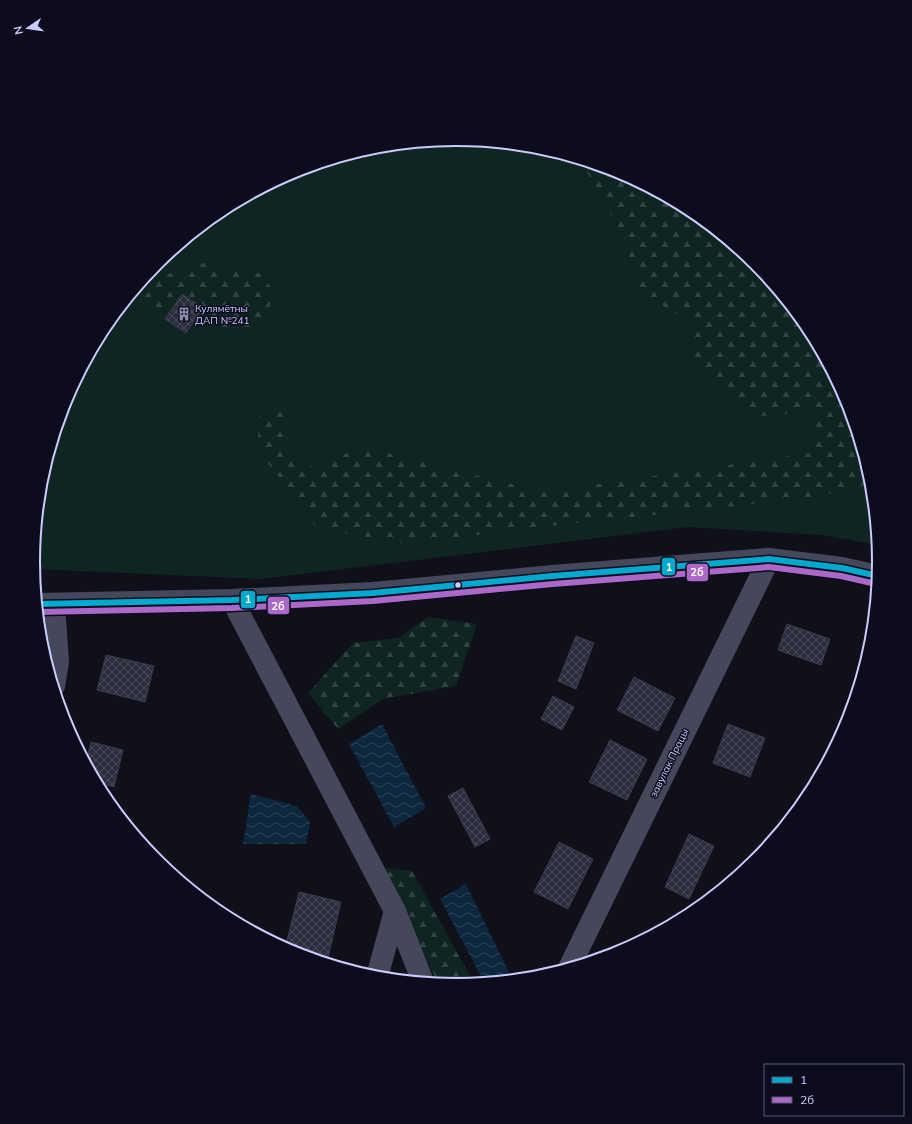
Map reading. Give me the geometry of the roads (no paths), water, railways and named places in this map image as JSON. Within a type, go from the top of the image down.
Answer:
[{"type":"street","points":[[56,676],[58,662],[46,604],[232,600],[373,593],[552,576],[769,559],[842,568],[872,575]]},
{"type":"street","name":"завулак Працы","points":[[572,961],[769,559]]},
{"type":"street","points":[[232,600],[395,911],[421,976]]},
{"type":"street","points":[[379,971],[395,911]]},
{"type":"water","points":[[382,724],[426,808],[394,827],[349,744]]},
{"type":"water","points":[[251,794],[297,806],[310,822],[306,844],[243,844]]},
{"type":"water","points":[[466,884],[510,974],[481,977],[440,899]]},
{"type":"place","name":"Кулямётны ДАП №241","points":[[184,314]]}]
